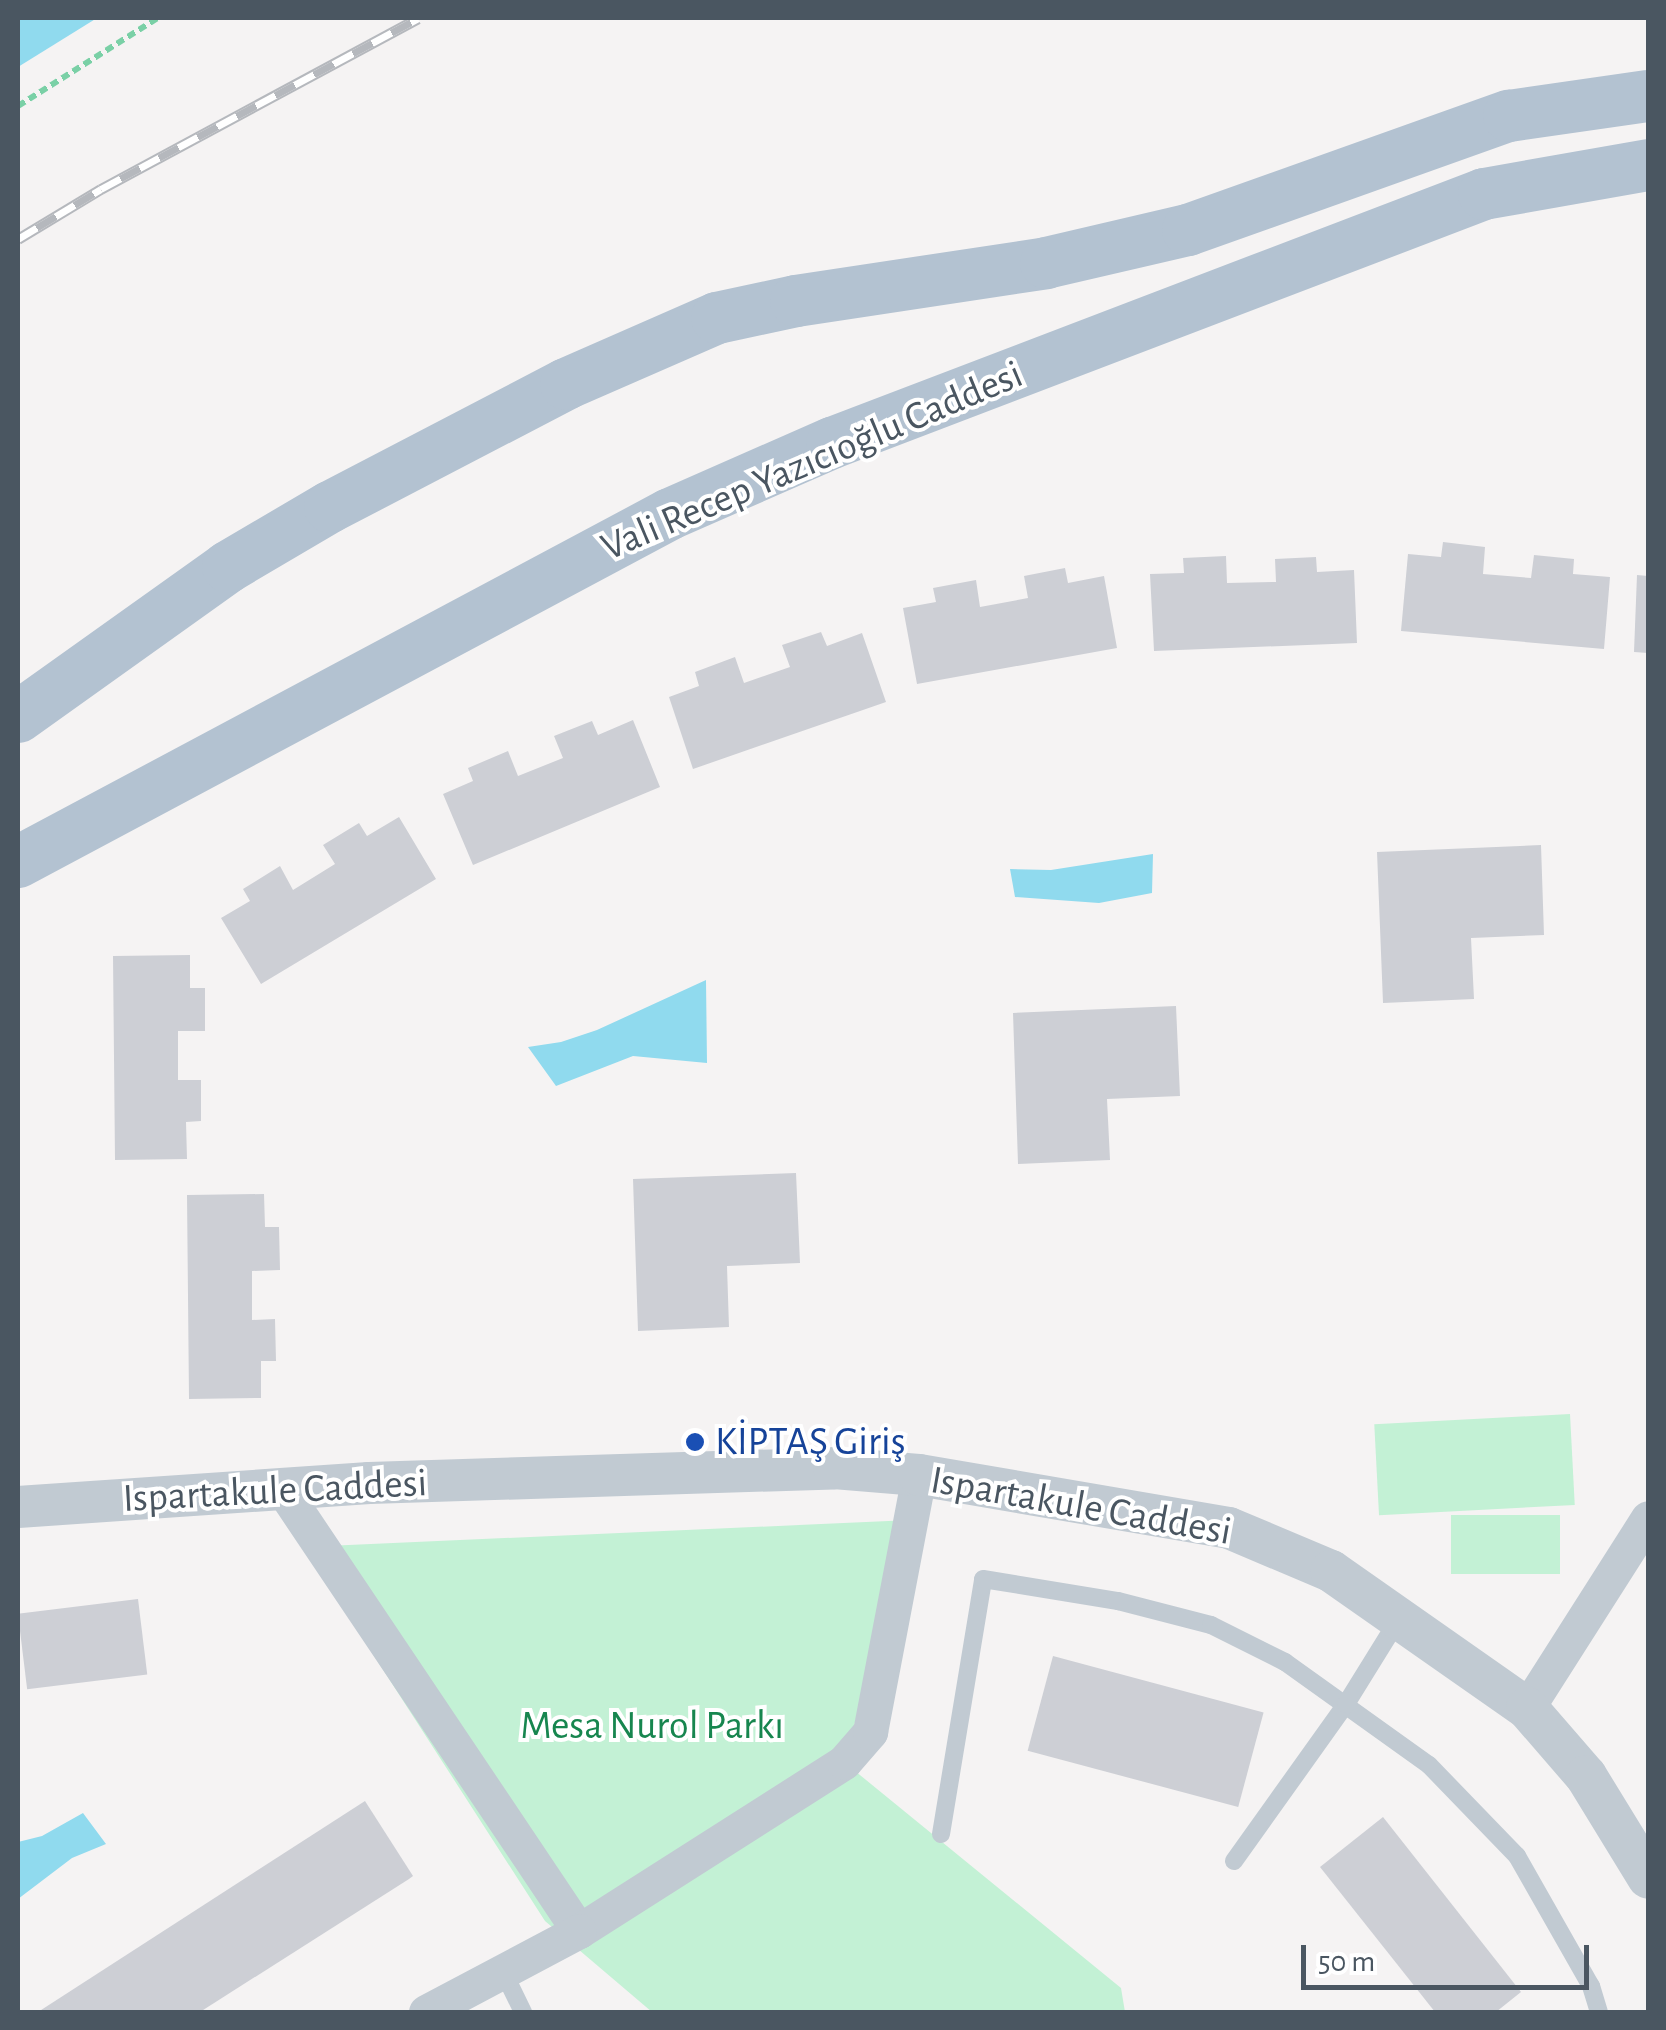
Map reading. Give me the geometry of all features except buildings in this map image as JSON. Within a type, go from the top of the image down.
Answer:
[{"type":"main road","points":[[18,717],[228,567],[330,507],[566,384],[717,318],[796,300],[1046,263],[1188,230],[1509,116],[1648,96]]},
{"type":"main road","name":"Vali Recep Yazıcıoğlu Caddesi","points":[[18,862],[670,514],[832,443],[1484,194],[1648,165]]},
{"type":"street","name":"Ispartakule Caddesi","points":[[18,1507],[369,1483],[834,1468],[920,1475],[1229,1528],[1331,1571],[1527,1708],[1586,1776],[1648,1878]]},
{"type":"street","points":[[426,2012],[579,1931],[844,1762],[870,1732],[920,1475]]},
{"type":"street","points":[[283,1490],[579,1931]]},
{"type":"street","points":[[1527,1708],[1648,1518]]},
{"type":"lane","points":[[940,1834],[983,1579],[1118,1601],[1210,1625],[1284,1662],[1429,1765],[1517,1856],[1591,1986],[1599,2012]]},
{"type":"lane","points":[[1234,1861],[1346,1704],[1400,1617]]},
{"type":"lane","points":[[503,1971],[523,2012]]},
{"type":"path","points":[[18,106],[158,18]]},
{"type":"green space","points":[[1570,1414],[1575,1505],[1379,1515],[1374,1424]]},
{"type":"green space","points":[[1451,1515],[1560,1515],[1560,1574],[1451,1574]]},
{"type":"green space","name":"Mesa Nurol Parkı","points":[[911,1520],[844,1762],[1121,1988],[1125,2012],[652,2012],[545,1921],[304,1547]]},
{"type":"water","points":[[18,18],[97,18],[18,67]]},
{"type":"water","points":[[1153,854],[1152,893],[1099,903],[1015,897],[1010,869],[1051,870]]},
{"type":"water","points":[[706,980],[707,1063],[633,1056],[556,1086],[528,1047],[561,1042],[597,1030]]},
{"type":"water","points":[[83,1813],[106,1844],[72,1858],[18,1899],[18,1842],[42,1836]]},
{"type":"railway","points":[[18,239],[101,189],[418,18]]},
{"type":"place","name":"KİPTAŞ Giriş","points":[[695,1442]]}]
